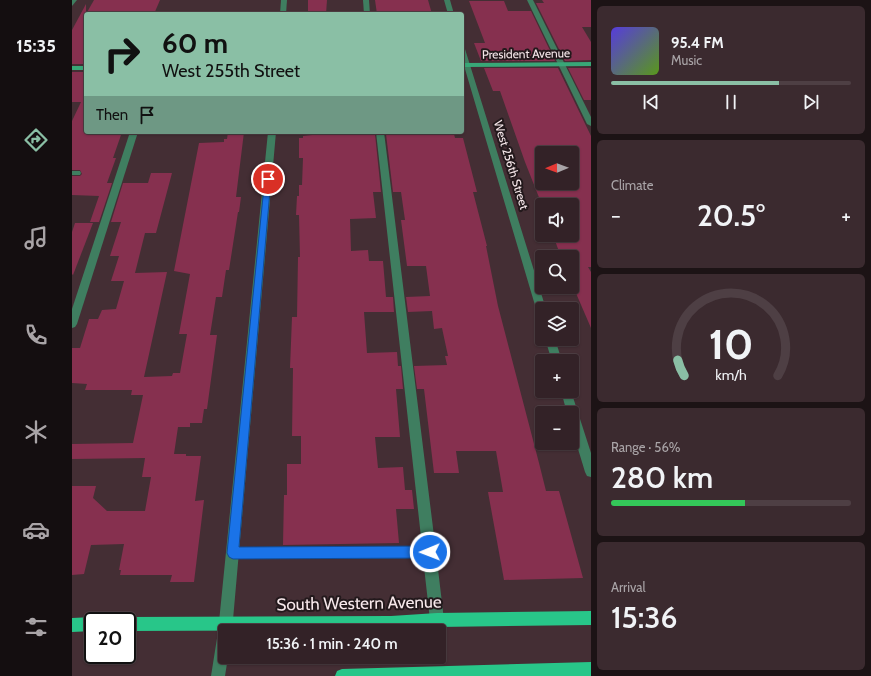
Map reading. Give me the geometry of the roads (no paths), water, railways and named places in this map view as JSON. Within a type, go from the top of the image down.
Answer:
[{"type":"main road","name":"South Western Avenue","points":[[344,624],[437,620],[591,618]]},
{"type":"main road","points":[[72,625],[84,624]]},
{"type":"main road","name":"South Western Avenue","points":[[136,624],[218,629]]},
{"type":"main road","points":[[342,676],[444,675],[591,669]]},
{"type":"street","points":[[72,4],[74,0]]},
{"type":"street","points":[[283,12],[284,0]]},
{"type":"street","points":[[366,0],[367,12]]},
{"type":"street","points":[[447,0],[450,12]]},
{"type":"street","points":[[530,0],[591,124]]},
{"type":"street","name":"President Avenue","points":[[464,65],[591,64]]},
{"type":"street","name":"West 256th Street","points":[[464,65],[539,302]]},
{"type":"street","points":[[72,68],[84,68]]},
{"type":"street","points":[[72,324],[133,134]]},
{"type":"street","points":[[226,624],[272,134]]},
{"type":"street","points":[[380,134],[437,620]]},
{"type":"street","points":[[568,398],[591,472]]},
{"type":"street","points":[[233,553],[430,552]]},
{"type":"street","points":[[218,676],[220,664]]}]
